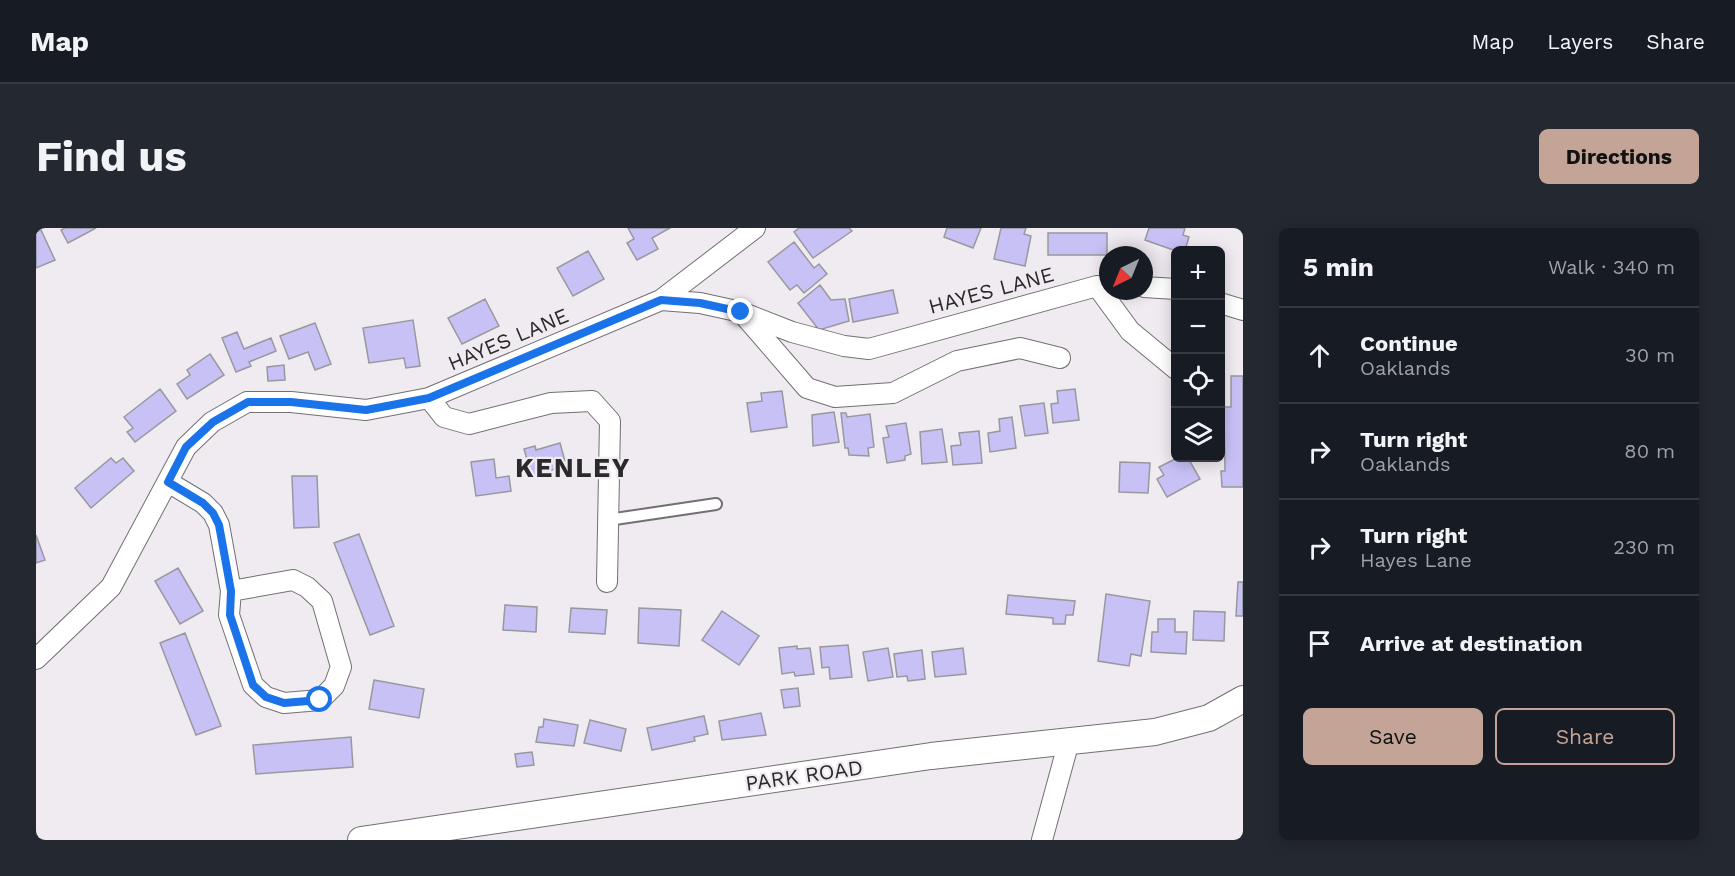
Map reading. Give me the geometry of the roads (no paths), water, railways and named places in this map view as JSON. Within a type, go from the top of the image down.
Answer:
[{"type":"street","points":[[661,300],[755,228]]},
{"type":"street","name":"HAYES LANE","points":[[36,659],[111,587],[186,447],[213,422],[248,402],[291,402],[366,410],[429,398],[661,300],[700,303],[741,312],[792,332],[844,346],[869,349],[1099,287]]},
{"type":"street","points":[[1153,289],[1171,290]]},
{"type":"street","points":[[1111,300],[1130,332],[1171,365]]},
{"type":"street","points":[[1225,304],[1243,310]]},
{"type":"street","points":[[741,312],[807,388],[835,397],[893,393],[957,361],[1020,348],[1060,358]]},
{"type":"street","points":[[429,398],[444,417],[468,424],[551,403],[592,401],[610,421],[607,582]]},
{"type":"street","points":[[168,482],[203,503],[213,513],[219,525],[231,591],[230,615],[253,685],[266,697],[284,703],[320,700],[334,686],[341,667],[322,601],[307,587],[293,580],[231,591]]},
{"type":"street","name":"PARK ROAD","points":[[361,840],[931,756],[1155,732],[1209,718],[1243,699]]},
{"type":"street","points":[[1041,839],[1069,741]]},
{"type":"lane","points":[[608,520],[716,504]]},
{"type":"district","name":"KENLEY","points":[[573,468]]}]
